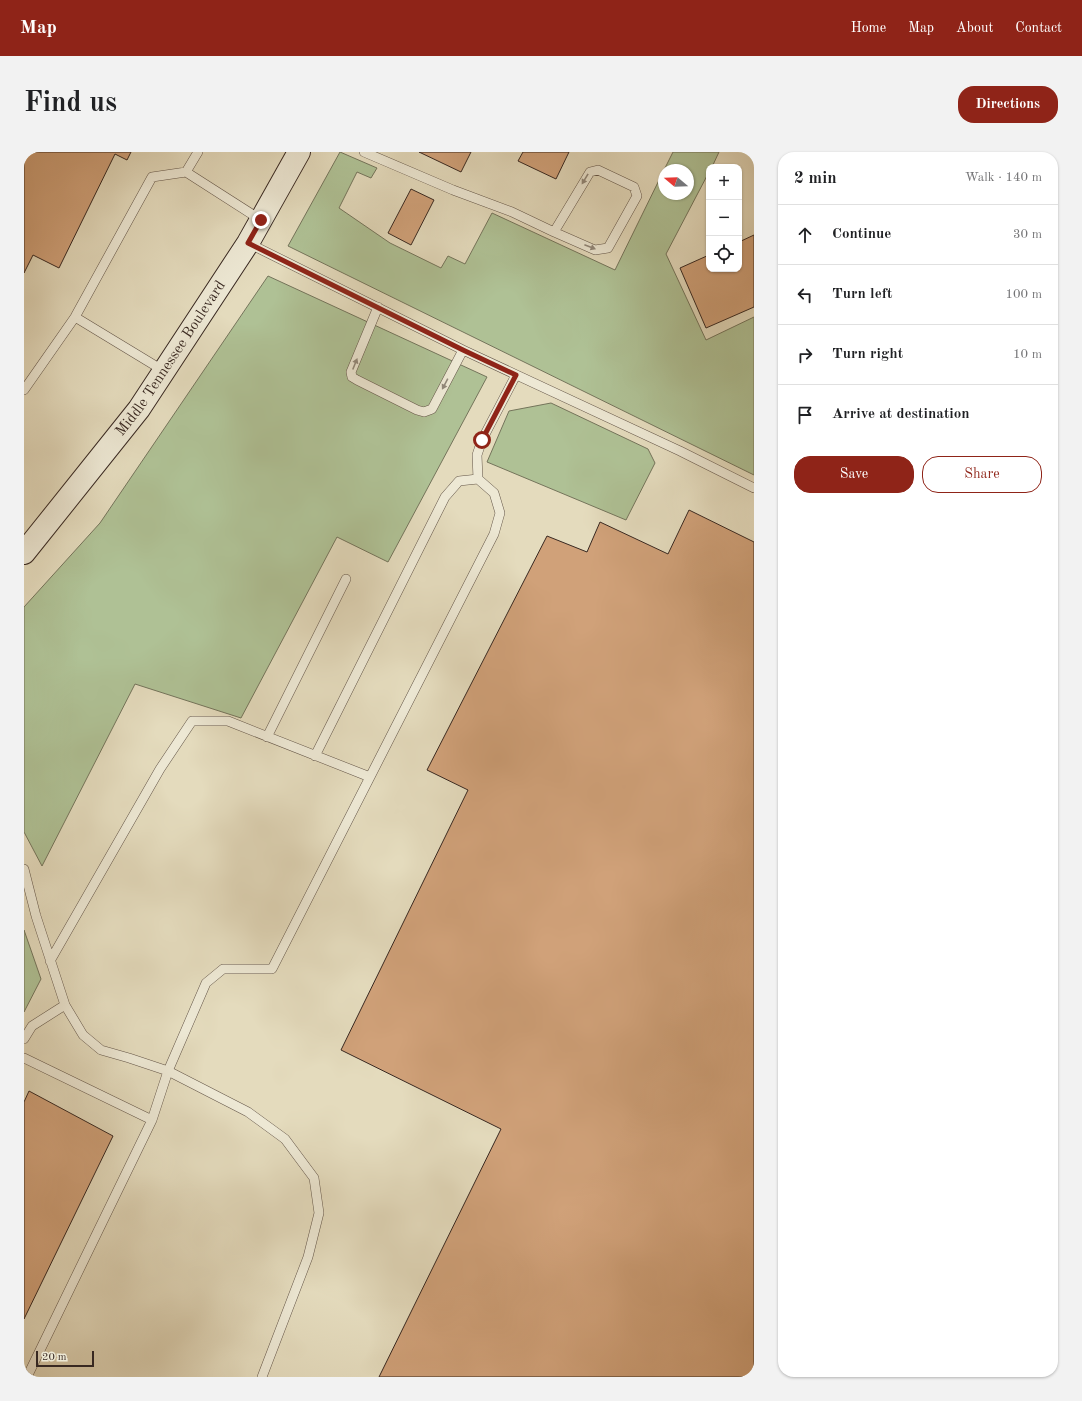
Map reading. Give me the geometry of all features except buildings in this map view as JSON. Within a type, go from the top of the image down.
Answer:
[{"type":"main road","name":"Middle Tennessee Boulevard","points":[[24,553],[140,409],[248,243],[299,152]]},
{"type":"lane","points":[[186,172],[198,152]]},
{"type":"lane","points":[[364,152],[453,190],[512,212],[554,232],[596,250],[608,248],[637,196],[634,187],[598,170],[590,172],[554,232]]},
{"type":"lane","points":[[24,390],[75,317],[152,177],[186,172],[261,220]]},
{"type":"lane","points":[[248,243],[463,350],[680,451],[754,488]]},
{"type":"lane","points":[[378,307],[351,372],[352,377],[356,380],[424,412],[432,409],[463,350]]},
{"type":"lane","points":[[75,317],[164,372]]},
{"type":"lane","points":[[27,1377],[152,1120],[168,1071],[206,983],[223,969],[272,969],[494,534],[500,513],[494,493],[478,479],[477,455],[482,440],[516,375]]},
{"type":"lane","points":[[315,756],[445,497],[459,481],[478,479]]},
{"type":"lane","points":[[267,737],[346,579]]},
{"type":"lane","points":[[50,961],[160,769],[192,721],[228,721],[370,777]]},
{"type":"lane","points":[[24,869],[36,916],[65,1005],[83,1035],[101,1050],[168,1071],[248,1112],[285,1139],[314,1178],[319,1213],[308,1257],[262,1377]]},
{"type":"lane","points":[[24,1039],[32,1026],[65,1005]]},
{"type":"lane","points":[[24,1058],[152,1120]]},
{"type":"green space","points":[[340,152],[377,168],[371,178],[357,172],[339,208],[390,243],[441,268],[448,256],[465,264],[492,213],[615,270],[658,182],[658,200],[694,200],[694,164],[667,164],[673,152],[719,152],[713,164],[706,164],[706,178],[666,254],[706,340],[754,317],[754,475],[288,246]]},
{"type":"green space","points":[[268,276],[487,377],[388,562],[337,537],[241,718],[135,684],[42,866],[24,832],[24,607],[100,523]]},
{"type":"green space","points":[[551,403],[648,449],[655,463],[626,520],[487,462],[509,411]]},
{"type":"green space","points":[[24,930],[41,979],[24,1012]]},
{"type":"route","points":[[261,220],[248,243],[516,375],[482,440]]}]
